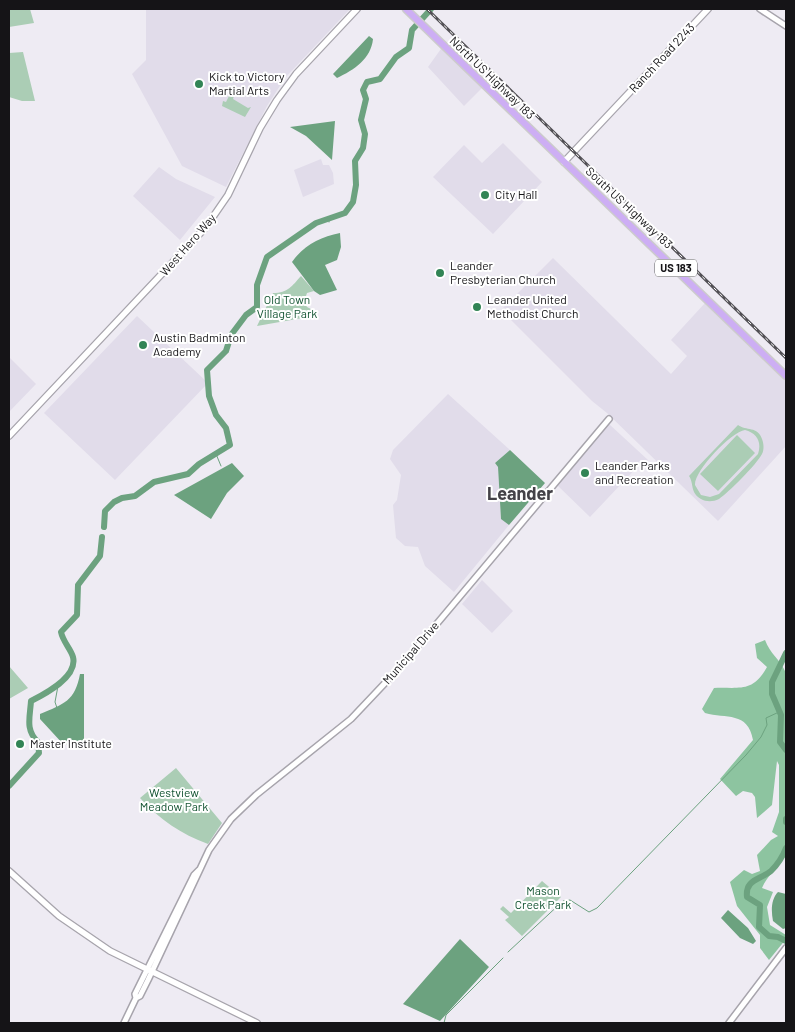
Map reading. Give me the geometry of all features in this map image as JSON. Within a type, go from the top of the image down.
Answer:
[{"type":"main road","name":"West Hero Way","points":[[9,436],[206,227],[228,196],[260,128],[277,100],[296,74],[357,9]]},
{"type":"main road","name":"North US Highway 183","points":[[406,9],[564,162]]},
{"type":"main road","name":"Ranch Road 2243","points":[[564,162],[708,9]]},
{"type":"main road","name":"South US Highway 183","points":[[564,162],[786,376]]},
{"type":"main road","points":[[9,871],[44,904],[84,935],[149,971],[256,1023]]},
{"type":"street","points":[[760,9],[786,26]]},
{"type":"street","name":"Municipal Drive","points":[[124,1023],[136,998],[140,996],[149,971],[194,875],[200,870],[219,836],[239,811],[351,719],[392,677],[609,419]]},
{"type":"street","points":[[729,1023],[786,948]]},
{"type":"shaded area","points":[[146,9],[350,9],[285,78],[267,106],[226,187],[182,166],[132,74],[146,60]]},
{"type":"shaded area","points":[[369,36],[373,39],[372,46],[365,58],[350,71],[337,78],[333,74]]},
{"type":"shaded area","points":[[443,46],[484,86],[464,106],[428,67]]},
{"type":"shaded area","points":[[335,121],[332,160],[306,136],[290,127]]},
{"type":"shaded area","points":[[503,143],[542,182],[493,234],[433,177],[464,145],[482,163]]},
{"type":"shaded area","points":[[321,159],[323,165],[329,165],[333,173],[334,184],[303,197],[294,170]]},
{"type":"shaded area","points":[[159,167],[176,179],[215,197],[180,240],[133,196]]},
{"type":"shaded area","points":[[340,233],[341,247],[337,260],[325,265],[337,290],[320,295],[314,291],[292,262],[307,246]]},
{"type":"shaded area","points":[[553,258],[671,374],[687,356],[671,340],[705,303],[786,382],[786,446],[718,521],[607,413],[592,401],[501,310]]},
{"type":"shaded area","points":[[137,316],[208,383],[115,480],[44,413]]},
{"type":"shaded area","points":[[9,357],[36,384],[9,412]]},
{"type":"shaded area","points":[[448,394],[510,450],[495,463],[498,467],[501,518],[509,525],[454,592],[425,566],[418,547],[405,546],[396,538],[393,505],[397,500],[401,475],[390,459],[393,450]]},
{"type":"shaded area","points":[[609,424],[648,460],[643,465],[641,463],[590,517],[556,484]]},
{"type":"shaded area","points":[[510,450],[545,483],[509,525],[501,519],[498,467],[495,463]]},
{"type":"shaded area","points":[[232,463],[244,476],[227,493],[211,519],[174,495]]},
{"type":"shaded area","points":[[482,580],[513,611],[492,633],[462,604]]},
{"type":"shaded area","points":[[765,640],[786,673],[786,854],[762,888],[773,892],[767,907],[770,925],[786,935],[786,939],[769,960],[760,948],[760,935],[737,906],[730,882],[744,870],[752,874],[760,871],[757,855],[771,840],[778,836],[772,832],[779,812],[779,765],[777,761],[772,805],[757,818],[755,797],[752,793],[743,791],[736,796],[720,779],[753,740],[750,731],[741,720],[705,713],[702,709],[714,688],[745,687],[751,685],[762,675],[767,667],[757,658],[755,644]]},
{"type":"shaded area","points":[[80,674],[84,674],[84,742],[79,745],[63,744],[40,719],[40,714],[62,704],[71,696],[78,683]]},
{"type":"shaded area","points":[[778,892],[786,894],[786,928],[783,929],[773,921],[772,917],[773,902]]},
{"type":"shaded area","points":[[728,910],[748,928],[756,941],[753,944],[740,938],[721,918]]},
{"type":"shaded area","points":[[460,939],[489,967],[440,1021],[403,1004]]},
{"type":"green space","points":[[9,9],[30,9],[34,23],[9,27]]},
{"type":"green space","points":[[23,52],[35,101],[22,101],[9,97],[9,53]]},
{"type":"green space","points":[[230,94],[234,96],[233,99],[248,108],[251,107],[245,117],[222,106],[223,101],[226,102]]},
{"type":"green space","name":"Old Town Village Park","points":[[301,276],[314,291],[307,293],[304,302],[307,307],[313,310],[314,316],[257,326],[273,293],[286,290]]},
{"type":"green space","points":[[738,425],[755,430],[760,435],[764,447],[759,459],[719,499],[707,501],[698,497],[695,494],[689,476]],"holes":[[[749,431],[758,439],[758,454],[719,494],[710,497],[701,495],[695,485],[700,471],[714,453],[731,437],[739,432]]]},
{"type":"green space","points":[[737,435],[755,453],[718,491],[700,474]]},
{"type":"green space","points":[[9,666],[28,688],[9,699]]},
{"type":"green space","name":"Westview Meadow Park","points":[[176,768],[222,823],[208,844],[171,826],[140,798]]},
{"type":"green space","name":"Mason Creek Park","points":[[542,881],[561,897],[522,936],[505,920],[509,917],[500,909],[503,906],[511,913]]},
{"type":"waterway","points":[[104,527],[105,511],[114,502],[122,498],[135,496],[154,482],[188,474],[199,464],[230,445],[226,428],[216,415],[209,396],[207,370],[226,351],[231,335],[246,315],[257,307],[257,285],[267,257],[316,223],[345,213],[353,202],[356,185],[355,161],[363,148],[365,134],[361,120],[366,99],[363,90],[367,82],[380,79],[396,57],[409,48],[412,30],[431,9]]},
{"type":"waterway","points":[[216,454],[221,466]]},
{"type":"waterway","points":[[9,786],[39,753],[38,742],[31,733],[30,728],[31,701],[59,684],[71,671],[73,657],[61,632],[77,615],[78,585],[100,556],[102,537]]},
{"type":"waterway","points":[[786,653],[772,682],[772,694],[781,715],[780,742],[786,750]]},
{"type":"waterway","points":[[57,708],[55,702],[58,686]]},
{"type":"waterway","points":[[508,952],[563,901],[570,900],[589,912],[597,908],[746,755],[761,737],[767,725],[766,718],[779,712]]},
{"type":"waterway","points":[[786,848],[780,860],[771,871],[751,883],[748,887],[747,897],[760,905],[759,927],[769,936],[778,937],[786,941]]},
{"type":"waterway","points":[[444,1023],[446,1015],[503,958]]},
{"type":"railway","points":[[427,9],[786,358]]},
{"type":"place","name":"Kick to Victory Martial Arts","points":[[199,84]]},
{"type":"place","name":"City Hall","points":[[485,195]]},
{"type":"place","name":"Leander Presbyterian Church","points":[[440,273]]},
{"type":"place","name":"Leander United Methodist Church","points":[[477,307]]},
{"type":"place","name":"Austin Badminton Academy","points":[[143,345]]},
{"type":"place","name":"Leander Parks and Recreation","points":[[585,473]]},
{"type":"place","name":"Master Institute","points":[[20,744]]},
{"type":"district","name":"Leander","points":[[520,494]]}]
